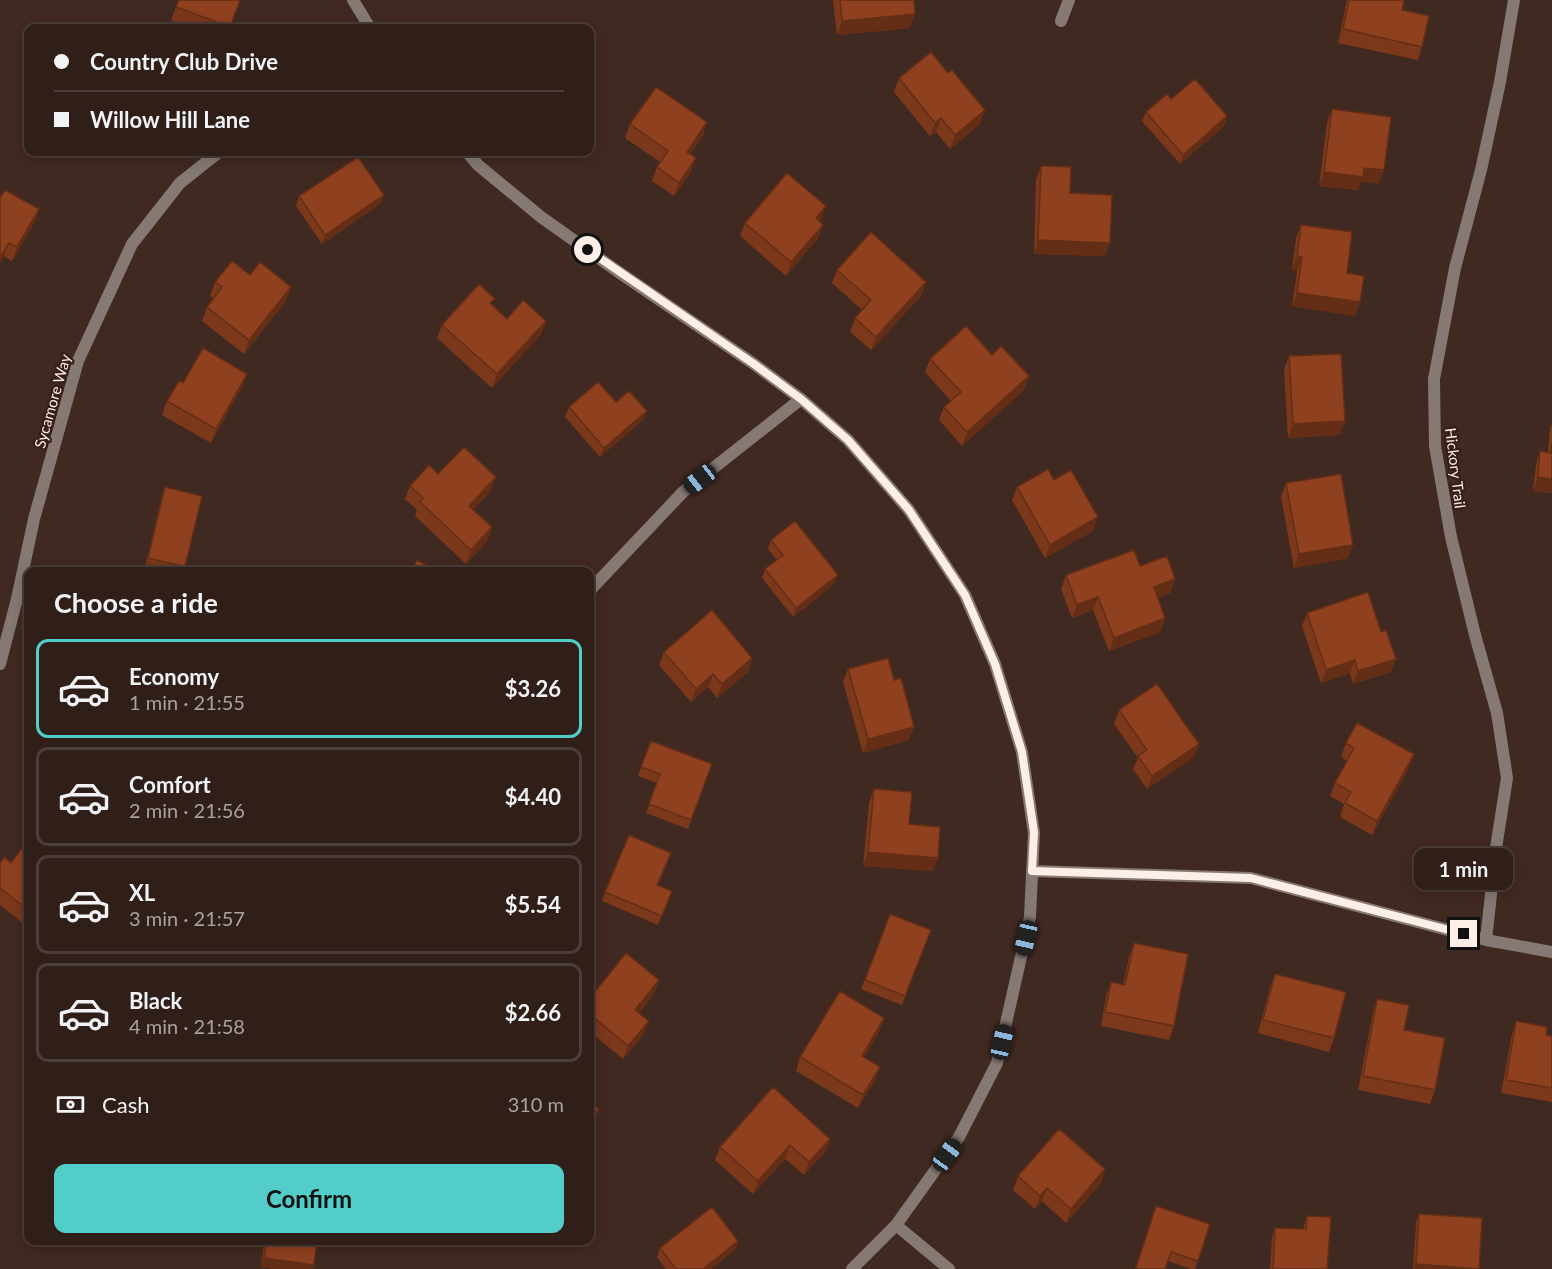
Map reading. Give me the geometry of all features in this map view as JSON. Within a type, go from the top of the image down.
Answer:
[{"type":"street","points":[[353,0],[368,24]]},
{"type":"street","points":[[1061,21],[1069,0]]},
{"type":"street","name":"Hickory Trail","points":[[1486,940],[1507,778],[1497,713],[1475,636],[1451,537],[1435,446],[1434,379],[1455,268],[1481,170],[1498,93],[1514,0]]},
{"type":"street","name":"Sycamore Way","points":[[0,664],[34,519],[78,361],[132,244],[180,183],[214,156]]},
{"type":"street","points":[[470,156],[478,165],[541,217],[754,364],[801,399],[848,440],[909,510],[965,595],[995,664],[1022,752],[1034,832],[1030,917],[997,1063],[959,1137],[896,1225],[852,1269]]},
{"type":"street","points":[[594,586],[683,492],[801,399]]},
{"type":"street","points":[[1032,871],[1251,878],[1486,940],[1552,952]]},
{"type":"street","points":[[896,1225],[949,1269]]},
{"type":"building","points":[[179,0],[240,0],[231,24],[222,24],[176,7]]},
{"type":"building","points":[[840,0],[914,0],[915,14],[842,21]]},
{"type":"building","points":[[1349,0],[1404,0],[1402,10],[1429,16],[1422,47],[1343,29]]},
{"type":"building","points":[[931,52],[948,73],[952,70],[985,110],[955,135],[941,118],[935,123],[899,78]]},
{"type":"building","points":[[1195,79],[1227,116],[1183,155],[1146,112],[1167,94],[1171,99]]},
{"type":"building","points":[[656,87],[707,122],[687,152],[696,158],[679,183],[657,167],[668,151],[630,124]]},
{"type":"building","points":[[1332,109],[1391,117],[1384,170],[1364,168],[1363,177],[1324,172]]},
{"type":"building","points":[[358,157],[384,195],[325,235],[299,196]]},
{"type":"building","points":[[1041,166],[1071,167],[1070,193],[1112,195],[1110,243],[1038,240]]},
{"type":"building","points":[[787,173],[826,206],[816,218],[823,225],[791,262],[745,223]]},
{"type":"building","points":[[5,190],[39,209],[17,247],[9,243],[0,258],[0,198]]},
{"type":"building","points":[[1301,225],[1352,232],[1347,273],[1364,276],[1360,302],[1297,293],[1302,257],[1297,256]]},
{"type":"building","points":[[871,232],[926,282],[876,337],[855,318],[871,300],[837,270]]},
{"type":"building","points":[[232,261],[250,275],[260,262],[291,287],[249,340],[207,307],[222,287],[215,282]]},
{"type":"building","points":[[479,284],[495,299],[490,303],[507,319],[523,300],[546,321],[497,374],[442,325]]},
{"type":"building","points":[[966,326],[992,355],[1001,346],[1029,376],[967,432],[944,407],[961,392],[930,359]]},
{"type":"building","points":[[203,348],[247,374],[216,429],[167,401],[179,381],[183,383]]},
{"type":"building","points":[[1341,354],[1345,421],[1293,424],[1289,356]]},
{"type":"building","points":[[598,382],[616,402],[629,391],[647,411],[604,448],[569,407]]},
{"type":"building","points":[[1552,443],[1552,479],[1538,477],[1540,451],[1551,453]]},
{"type":"building","points":[[464,447],[496,477],[469,506],[492,527],[471,550],[420,502],[423,498],[410,486],[429,465],[438,474]]},
{"type":"building","points":[[1048,469],[1054,480],[1071,470],[1098,517],[1050,545],[1017,487]]},
{"type":"building","points":[[1341,474],[1353,545],[1299,554],[1286,483]]},
{"type":"building","points":[[165,487],[202,496],[185,567],[148,558]]},
{"type":"building","points":[[795,521],[838,575],[796,608],[765,569],[783,555],[771,540]]},
{"type":"building","points":[[1134,550],[1140,566],[1167,556],[1175,579],[1154,587],[1165,618],[1114,638],[1098,597],[1077,605],[1066,575]]},
{"type":"building","points":[[417,560],[430,567],[414,567]]},
{"type":"building","points":[[1368,592],[1381,632],[1386,630],[1396,659],[1358,671],[1355,660],[1326,670],[1307,613]]},
{"type":"building","points":[[712,610],[752,658],[722,684],[713,674],[696,689],[664,652]]},
{"type":"building","points":[[888,658],[894,680],[901,678],[914,727],[868,739],[848,669]]},
{"type":"building","points":[[1157,684],[1199,744],[1152,776],[1138,756],[1147,750],[1119,710]]},
{"type":"building","points":[[1357,723],[1414,754],[1377,821],[1345,803],[1351,792],[1335,783],[1354,748],[1346,743]]},
{"type":"building","points":[[651,741],[712,764],[691,820],[649,804],[660,774],[641,767]]},
{"type":"building","points":[[874,789],[912,792],[909,824],[940,827],[938,858],[868,852]]},
{"type":"building","points":[[629,835],[671,853],[657,885],[672,891],[662,916],[605,892]]},
{"type":"building","points":[[24,845],[24,907],[0,888],[0,863],[4,857],[11,863]]},
{"type":"building","points":[[890,914],[931,930],[905,996],[865,980]]},
{"type":"building","points":[[1134,943],[1188,954],[1174,1026],[1105,1012],[1111,982],[1125,985]]},
{"type":"building","points":[[626,953],[659,980],[635,1010],[649,1021],[628,1046],[594,1017],[594,993]]},
{"type":"building","points":[[1275,974],[1346,992],[1334,1038],[1263,1020]]},
{"type":"building","points":[[840,991],[884,1018],[862,1056],[880,1067],[863,1095],[800,1057]]},
{"type":"building","points":[[1377,999],[1409,1005],[1404,1030],[1445,1038],[1435,1090],[1363,1076]]},
{"type":"building","points":[[1516,1021],[1547,1027],[1546,1035],[1552,1036],[1552,1088],[1506,1080]]},
{"type":"building","points":[[773,1087],[830,1139],[809,1162],[790,1145],[758,1181],[720,1147]]},
{"type":"building","points":[[594,1103],[599,1110],[594,1114]]},
{"type":"building","points":[[1059,1129],[1105,1169],[1071,1209],[1047,1188],[1040,1196],[1018,1176]]},
{"type":"building","points":[[1156,1206],[1210,1224],[1198,1261],[1171,1252],[1165,1269],[1136,1268]]},
{"type":"building","points":[[712,1207],[738,1241],[703,1269],[676,1269],[660,1248]]},
{"type":"building","points":[[1419,1214],[1482,1218],[1479,1269],[1416,1264]]},
{"type":"building","points":[[1307,1216],[1331,1217],[1327,1269],[1273,1269],[1275,1228],[1306,1229]]},
{"type":"building","points":[[265,1245],[316,1245],[314,1265],[264,1258]]},
{"type":"route","points":[[588,250],[801,399],[848,440],[909,510],[965,595],[995,664],[1022,752],[1034,832],[1032,871],[1251,878],[1464,934]]}]
